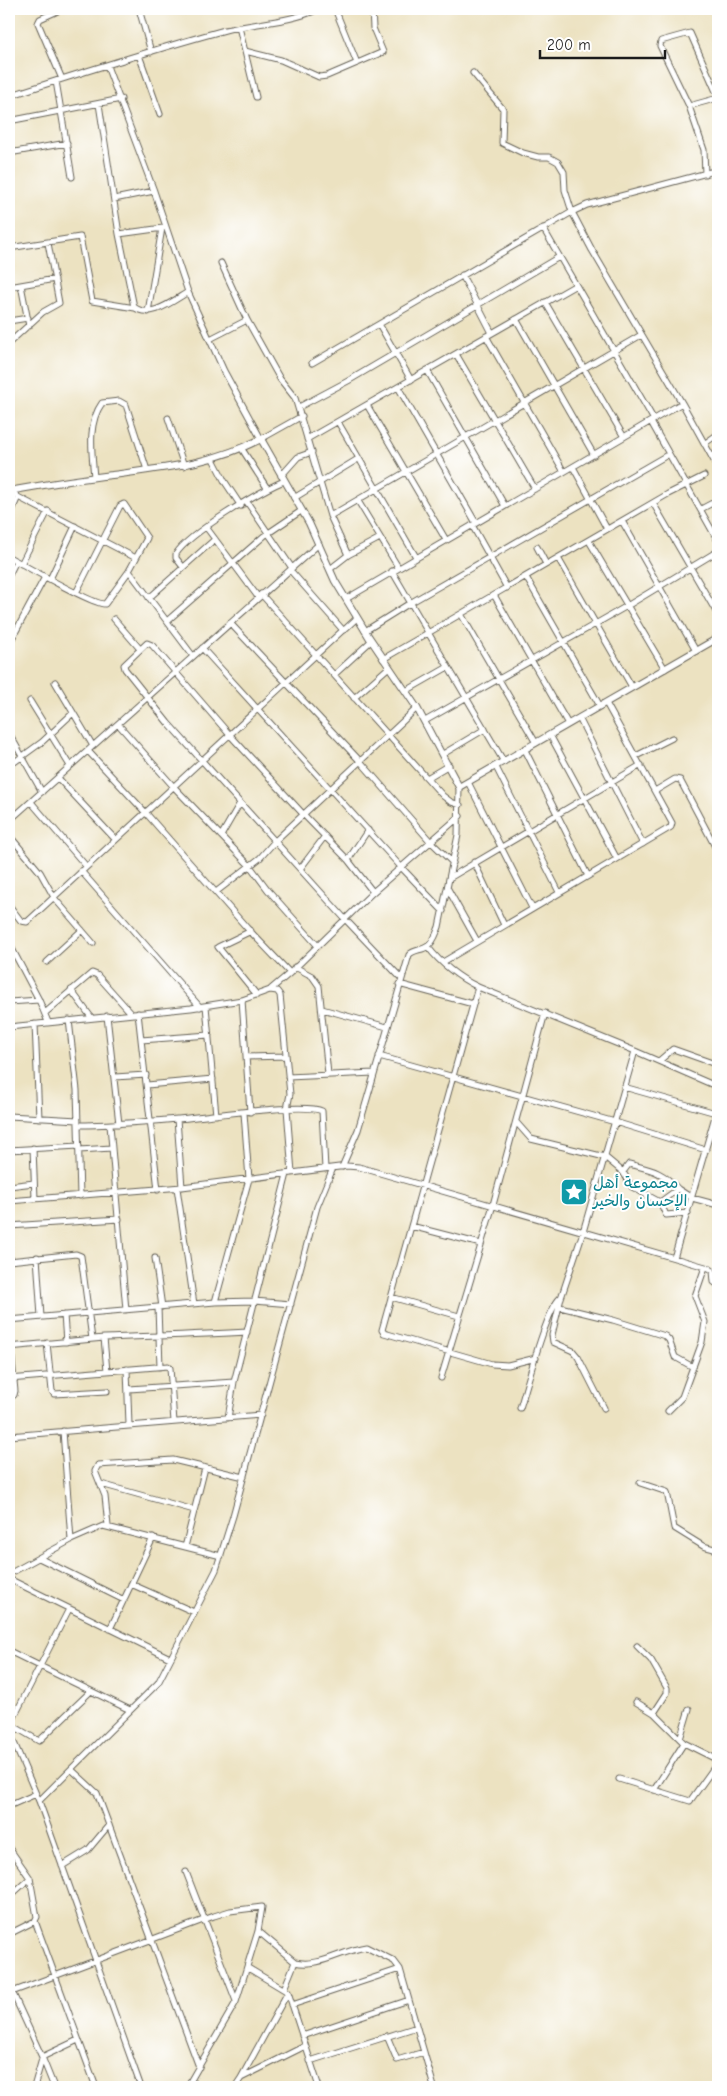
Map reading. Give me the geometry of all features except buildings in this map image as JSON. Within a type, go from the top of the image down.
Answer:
[{"type":"street","points":[[62,9],[40,20],[38,23],[59,80],[61,112],[72,177]]},
{"type":"street","points":[[139,9],[151,52]]},
{"type":"street","points":[[9,96],[139,55],[240,27],[307,14],[318,9]]},
{"type":"street","points":[[336,9],[357,63]]},
{"type":"street","points":[[245,51],[281,60],[319,77],[327,76],[383,52],[373,28],[372,9]]},
{"type":"street","points":[[240,27],[256,96]]},
{"type":"street","points":[[689,106],[718,97],[690,32],[662,40],[660,46],[682,88],[689,106],[704,150],[705,174]]},
{"type":"street","points":[[139,55],[160,114]]},
{"type":"street","points":[[107,66],[154,191],[164,228],[188,292],[224,371],[319,544],[330,569],[357,618],[425,721],[459,787],[460,816],[451,877],[443,911],[434,939],[428,946],[411,953],[400,981],[354,1143],[342,1167]]},
{"type":"street","points":[[473,73],[503,109],[502,143],[531,156],[549,158],[562,167],[565,177],[565,190],[572,212],[718,468]]},
{"type":"street","points":[[9,121],[120,99]]},
{"type":"street","points":[[99,104],[119,234],[135,308]]},
{"type":"street","points":[[9,153],[67,143]]},
{"type":"street","points":[[312,363],[572,212],[587,205],[718,170]]},
{"type":"street","points":[[114,199],[154,191]]},
{"type":"street","points":[[119,234],[164,228]]},
{"type":"street","points":[[148,312],[164,228]]},
{"type":"street","points":[[544,228],[718,541]]},
{"type":"street","points":[[9,248],[81,237],[92,301],[148,312],[156,310],[188,292]]},
{"type":"street","points":[[9,344],[44,312],[59,303],[48,243]]},
{"type":"street","points":[[298,407],[348,381],[396,351],[559,257]]},
{"type":"street","points":[[221,263],[247,320],[280,379],[290,391],[302,416],[330,516],[348,555]]},
{"type":"street","points":[[462,275],[492,333]]},
{"type":"street","points":[[9,287],[55,279]]},
{"type":"street","points":[[21,285],[29,326]]},
{"type":"street","points":[[307,439],[576,285]]},
{"type":"street","points":[[545,302],[624,437]]},
{"type":"street","points":[[9,321],[28,318]]},
{"type":"street","points":[[210,339],[247,320]]},
{"type":"street","points":[[516,320],[594,455]]},
{"type":"street","points":[[379,324],[411,380]]},
{"type":"street","points":[[330,516],[641,335]]},
{"type":"street","points":[[486,336],[564,472]]},
{"type":"street","points":[[456,354],[535,489]]},
{"type":"street","points":[[427,370],[505,506]]},
{"type":"street","points":[[398,387],[474,524],[489,557],[507,588]]},
{"type":"street","points":[[94,477],[92,442],[96,416],[101,404],[119,401],[126,405],[147,470]]},
{"type":"street","points":[[346,598],[682,403]]},
{"type":"street","points":[[367,404],[446,540]]},
{"type":"street","points":[[10,491],[94,477],[184,466],[213,459],[242,448],[302,416]]},
{"type":"street","points":[[168,418],[184,466]]},
{"type":"street","points":[[338,422],[416,557]]},
{"type":"street","points":[[704,444],[718,434]]},
{"type":"street","points":[[242,448],[267,488]]},
{"type":"street","points":[[183,568],[176,558],[177,552],[206,527],[283,478],[298,457],[312,452]]},
{"type":"street","points":[[365,631],[489,557],[669,454]]},
{"type":"street","points":[[213,459],[241,506]]},
{"type":"street","points":[[294,498],[358,459]]},
{"type":"street","points":[[572,467],[607,529]]},
{"type":"street","points":[[383,659],[607,529],[704,476]]},
{"type":"street","points":[[10,491],[18,497],[136,558]]},
{"type":"street","points":[[9,517],[18,497]]},
{"type":"street","points":[[701,509],[718,500]]},
{"type":"street","points":[[358,501],[398,567]]},
{"type":"street","points":[[247,502],[291,569],[343,630]]},
{"type":"street","points":[[654,503],[718,615]]},
{"type":"street","points":[[9,557],[76,593],[99,604],[105,604],[129,571],[146,542],[147,536],[124,504],[120,506],[76,593]]},
{"type":"street","points":[[9,575],[19,563],[48,511]]},
{"type":"street","points":[[167,621],[267,533],[301,511]]},
{"type":"street","points":[[622,521],[696,651]]},
{"type":"street","points":[[9,644],[75,526]]},
{"type":"street","points":[[206,527],[232,563],[260,596],[443,796],[451,802],[460,805]]},
{"type":"street","points":[[330,569],[348,555],[380,538]]},
{"type":"street","points":[[149,598],[215,539]]},
{"type":"street","points":[[589,540],[664,669]]},
{"type":"street","points":[[9,821],[319,544]]},
{"type":"street","points":[[536,548],[546,564]]},
{"type":"street","points":[[425,721],[627,606],[718,551]]},
{"type":"street","points":[[558,558],[632,687]]},
{"type":"street","points":[[129,571],[193,656]]},
{"type":"street","points":[[392,571],[504,762]]},
{"type":"street","points":[[442,962],[670,828],[672,825],[636,756],[563,642],[526,577]]},
{"type":"street","points":[[494,595],[568,724]]},
{"type":"street","points":[[461,614],[536,743]]},
{"type":"street","points":[[9,906],[21,921],[26,922],[357,618]]},
{"type":"street","points":[[114,619],[140,649]]},
{"type":"street","points":[[230,623],[287,681],[430,841],[453,864]]},
{"type":"street","points":[[459,787],[718,638]]},
{"type":"street","points":[[334,675],[371,640]]},
{"type":"street","points":[[373,892],[348,860],[229,734],[152,644],[147,643],[127,660],[124,666],[147,698],[400,981],[473,1004]]},
{"type":"street","points":[[202,648],[443,911]]},
{"type":"street","points":[[406,691],[448,666]]},
{"type":"street","points":[[354,698],[390,668]]},
{"type":"street","points":[[55,682],[94,746]]},
{"type":"street","points":[[30,701],[70,766]]},
{"type":"street","points":[[216,892],[260,858],[275,841],[417,708]]},
{"type":"street","points":[[9,766],[23,758],[50,736],[73,713]]},
{"type":"street","points":[[579,718],[643,844]]},
{"type":"street","points":[[118,724],[173,786],[250,866],[274,897],[317,944]]},
{"type":"street","points":[[443,754],[485,729]]},
{"type":"street","points":[[9,733],[42,792]]},
{"type":"street","points":[[550,735],[617,859]]},
{"type":"street","points":[[636,756],[672,738]]},
{"type":"street","points":[[525,750],[588,876]]},
{"type":"street","points":[[88,752],[145,812],[290,973]]},
{"type":"street","points":[[427,778],[449,765]]},
{"type":"street","points":[[451,877],[500,846],[641,765]]},
{"type":"street","points":[[496,767],[559,892]]},
{"type":"street","points":[[58,778],[115,839]]},
{"type":"street","points":[[655,791],[675,779],[680,780],[718,852]]},
{"type":"street","points":[[468,782],[532,908]]},
{"type":"street","points":[[31,802],[86,866]]},
{"type":"street","points":[[221,836],[240,803]]},
{"type":"street","points":[[9,1027],[203,1006],[242,1000],[270,990],[373,892],[460,816]]},
{"type":"street","points":[[348,860],[368,830]]},
{"type":"street","points":[[9,835],[40,872],[53,897],[93,943]]},
{"type":"street","points":[[300,869],[325,836]]},
{"type":"street","points":[[474,862],[504,924]]},
{"type":"street","points":[[81,871],[203,1006],[209,1035],[216,1115]]},
{"type":"street","points":[[448,889],[478,941]]},
{"type":"street","points":[[47,962],[82,930]]},
{"type":"street","points":[[251,931],[218,947],[257,995]]},
{"type":"street","points":[[9,943],[39,1000],[48,1022]]},
{"type":"street","points":[[428,946],[434,956],[466,981],[478,987],[545,1013],[718,1087]]},
{"type":"street","points":[[295,968],[308,973],[320,986],[328,1074]]},
{"type":"street","points":[[45,1013],[89,974],[96,973],[131,1013]]},
{"type":"street","points":[[478,987],[382,1331],[499,1365],[518,1364],[536,1358]]},
{"type":"street","points":[[71,990],[91,1017]]},
{"type":"street","points":[[228,1418],[234,1382],[254,1301],[290,1173],[287,1109],[290,1094],[280,995],[277,991],[270,990]]},
{"type":"street","points":[[9,1002],[39,1000]]},
{"type":"street","points":[[215,1302],[249,1179],[246,1058],[242,1000]]},
{"type":"street","points":[[322,1009],[387,1027]]},
{"type":"street","points":[[138,1012],[158,1190]]},
{"type":"street","points":[[441,1378],[516,1122],[545,1013]]},
{"type":"street","points":[[107,1016],[119,1124]]},
{"type":"street","points":[[69,1020],[78,1123],[80,1196]]},
{"type":"street","points":[[35,1024],[39,1118]]},
{"type":"street","points":[[141,1040],[209,1035]]},
{"type":"street","points":[[659,1061],[673,1049],[718,1065]]},
{"type":"street","points":[[604,1408],[578,1357],[573,1351],[553,1342],[552,1335],[561,1298],[616,1122],[635,1051]]},
{"type":"street","points":[[246,1058],[286,1056]]},
{"type":"street","points":[[379,1056],[616,1122],[706,1150]]},
{"type":"street","points":[[288,1077],[374,1073]]},
{"type":"street","points":[[115,1077],[146,1075]]},
{"type":"street","points":[[147,1085],[213,1079]]},
{"type":"street","points":[[624,1087],[716,1113]]},
{"type":"street","points":[[674,1258],[718,1106]]},
{"type":"street","points":[[9,1116],[78,1123],[119,1124],[247,1112],[317,1109],[322,1111],[326,1169]]},
{"type":"street","points":[[177,1119],[179,1188],[194,1304]]},
{"type":"street","points":[[516,1122],[531,1139],[605,1157],[623,1172],[632,1187],[660,1202],[666,1215],[688,1212]]},
{"type":"street","points":[[110,1124],[126,1310]]},
{"type":"street","points":[[9,1150],[33,1148],[112,1148]]},
{"type":"street","points":[[33,1148],[35,1199]]},
{"type":"street","points":[[623,1172],[629,1164],[652,1170],[667,1177],[678,1190],[692,1198],[718,1205]]},
{"type":"street","points":[[9,1201],[179,1188],[353,1166],[370,1169],[704,1267],[713,1272],[714,1282],[718,1285]]},
{"type":"street","points":[[39,1801],[158,1683],[221,1556],[317,1207],[333,1168]]},
{"type":"street","points":[[9,1186],[34,1183]]},
{"type":"street","points":[[660,1202],[678,1190]]},
{"type":"street","points":[[9,1226],[119,1219]]},
{"type":"street","points":[[411,1226],[481,1244]]},
{"type":"street","points":[[9,1261],[76,1254],[81,1256],[92,1339]]},
{"type":"street","points":[[37,1258],[41,1317]]},
{"type":"street","points":[[155,1258],[160,1307],[160,1366]]},
{"type":"street","points":[[668,1411],[682,1397],[705,1332],[705,1322],[695,1296],[704,1267]]},
{"type":"street","points":[[391,1297],[459,1316]]},
{"type":"street","points":[[520,1408],[553,1308],[561,1298]]},
{"type":"street","points":[[9,1320],[215,1302],[254,1301],[291,1304]]},
{"type":"street","points":[[560,1307],[613,1320],[665,1336],[669,1340],[674,1357],[693,1367]]},
{"type":"street","points":[[64,1315],[66,1342]]},
{"type":"street","points":[[9,1329],[11,1379],[14,1395],[9,1398]]},
{"type":"street","points":[[10,1347],[104,1338],[164,1337],[247,1332]]},
{"type":"street","points":[[104,1338],[107,1371]]},
{"type":"street","points":[[47,1344],[52,1391],[54,1394],[107,1391]]},
{"type":"street","points":[[11,1379],[160,1366],[170,1367],[174,1422]]},
{"type":"street","points":[[127,1370],[130,1425]]},
{"type":"street","points":[[129,1389],[234,1382]]},
{"type":"street","points":[[9,1436],[261,1415]]},
{"type":"street","points":[[63,1431],[71,1540]]},
{"type":"street","points":[[108,1526],[105,1496],[95,1471],[98,1465],[166,1460],[244,1477]]},
{"type":"street","points":[[185,1547],[205,1468]]},
{"type":"street","points":[[640,1483],[666,1492],[672,1525],[676,1530],[703,1546],[718,1550]]},
{"type":"street","points":[[101,1484],[194,1510]]},
{"type":"street","points":[[9,1574],[101,1526],[108,1526],[221,1556]]},
{"type":"street","points":[[110,1629],[153,1538]]},
{"type":"street","points":[[39,1558],[124,1600]]},
{"type":"street","points":[[9,1579],[170,1658]]},
{"type":"street","points":[[131,1584],[194,1612]]},
{"type":"street","points":[[69,1609],[9,1726],[39,1741],[90,1690]]},
{"type":"street","points":[[637,1646],[651,1660],[667,1688],[667,1693],[654,1713]]},
{"type":"street","points":[[9,1650],[130,1710]]},
{"type":"street","points":[[619,1779],[690,1801],[718,1761],[682,1741],[654,1713],[636,1702]]},
{"type":"street","points":[[654,1790],[682,1741],[689,1709]]},
{"type":"street","points":[[9,1732],[39,1801],[141,2087]]},
{"type":"street","points":[[71,1769],[97,1792],[199,2067]]},
{"type":"street","points":[[9,1806],[36,1794]]},
{"type":"street","points":[[62,1866],[88,1850],[109,1825]]},
{"type":"street","points":[[9,1848],[30,1878],[37,1917],[36,1921],[54,1977],[96,2087]]},
{"type":"street","points":[[186,1872],[236,2002]]},
{"type":"street","points":[[9,1897],[30,1878]]},
{"type":"street","points":[[12,1992],[230,1911],[263,1908],[248,1968],[236,2002],[187,2087]]},
{"type":"street","points":[[9,1934],[36,1921]]},
{"type":"street","points":[[258,1932],[296,1962],[303,1964],[366,1947],[394,1961],[400,1968],[434,2087]]},
{"type":"street","points":[[235,2087],[286,1990],[296,1962]]},
{"type":"street","points":[[248,1968],[286,1990],[319,2087]]},
{"type":"street","points":[[292,2005],[400,1968]]},
{"type":"street","points":[[9,1985],[54,2087]]},
{"type":"street","points":[[302,2036],[409,2000]]},
{"type":"street","points":[[310,2061],[417,2027]]},
{"type":"street","points":[[387,2036],[397,2060],[424,2052]]},
{"type":"street","points":[[34,2087],[42,2058],[78,2040]]},
{"type":"street","points":[[241,2078],[305,2046]]},
{"type":"place","name":"مجموعة أهل الإحسان والخير","points":[[574,1192]]}]
